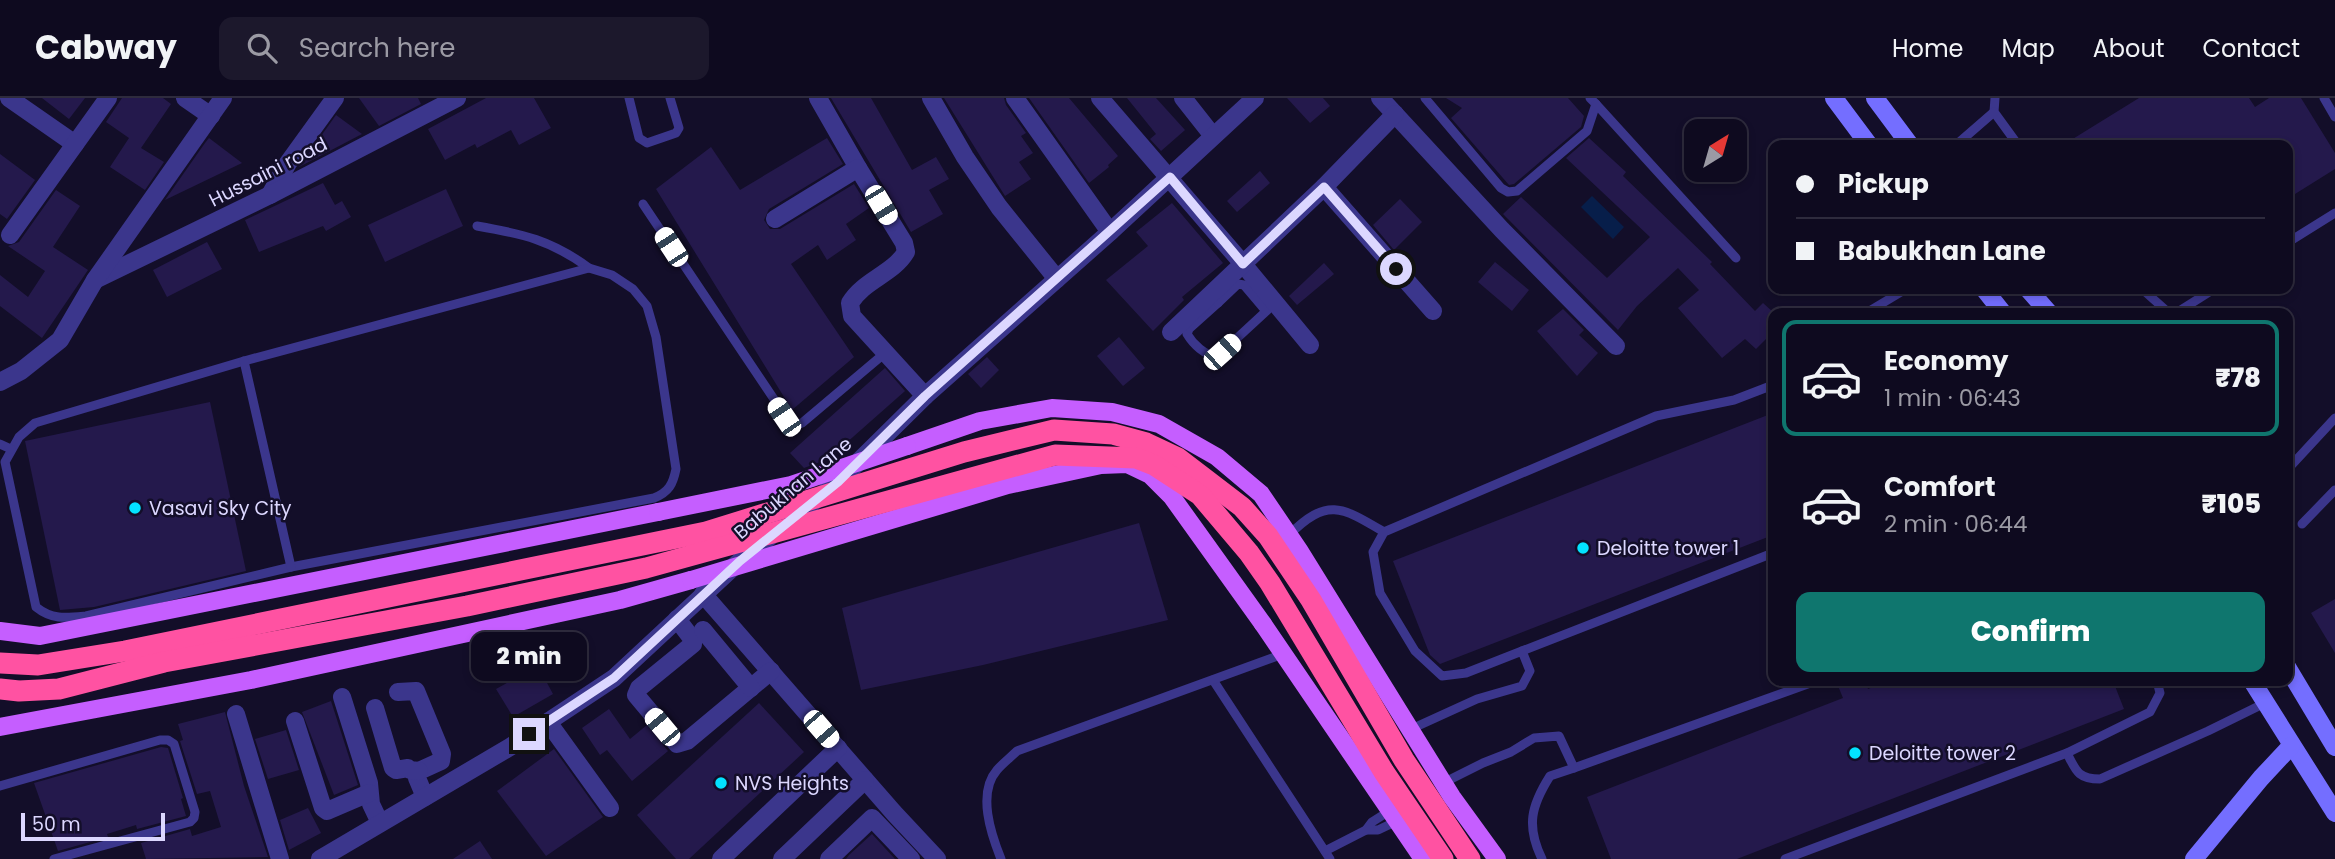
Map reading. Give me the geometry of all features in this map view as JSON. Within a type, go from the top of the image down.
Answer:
[{"type":"highway","points":[[0,663],[38,665],[125,651],[706,532],[964,452],[1054,430],[1113,434],[1146,443],[1178,458],[1242,507],[1268,536],[1311,600],[1404,760],[1470,859]]},
{"type":"highway","points":[[0,689],[59,689],[164,662],[467,606],[646,568],[1055,455],[1136,458],[1154,465],[1200,495],[1249,553],[1283,603],[1384,772],[1443,859]]},
{"type":"main road","points":[[1835,98],[1865,140]]},
{"type":"main road","points":[[1875,98],[1906,140]]},
{"type":"main road","points":[[1988,294],[1999,308]]},
{"type":"main road","points":[[2032,294],[2045,308]]},
{"type":"main road","points":[[0,631],[40,636],[791,485],[980,421],[1052,408],[1112,412],[1159,424],[1217,457],[1261,494],[1443,783],[1497,859]]},
{"type":"main road","points":[[0,727],[277,674],[620,600],[1008,485],[1101,465],[1127,464],[1150,475],[1172,497],[1426,859],[1475,829]]},
{"type":"main road","points":[[2293,677],[2335,747]]},
{"type":"main road","points":[[2255,686],[2335,813]]},
{"type":"main road","points":[[2194,859],[2291,746]]},
{"type":"street","points":[[9,98],[75,144]]},
{"type":"street","points":[[10,235],[108,98]]},
{"type":"street","points":[[185,98],[211,116]]},
{"type":"street","points":[[0,382],[21,371],[60,340],[95,280],[223,98]]},
{"type":"street","points":[[270,195],[288,163],[335,98]]},
{"type":"street","name":"Hussaini road","points":[[95,280],[270,195],[457,98]]},
{"type":"street","points":[[818,98],[904,243],[906,252],[901,261],[858,290],[850,303],[852,316],[925,396]]},
{"type":"street","points":[[931,98],[965,157],[999,207],[1057,279]]},
{"type":"street","points":[[1015,98],[1110,232]]},
{"type":"street","points":[[1100,98],[1243,264],[1271,307],[1310,345]]},
{"type":"street","points":[[1183,98],[1213,136]]},
{"type":"street","name":"Babukhan Lane","points":[[320,859],[548,722],[614,678],[781,526],[838,482],[925,396],[1110,232],[1255,98]]},
{"type":"street","points":[[1380,98],[1502,230],[1616,346]]},
{"type":"street","points":[[1171,332],[1214,299],[1243,264],[1395,114]]},
{"type":"street","points":[[775,219],[858,168]]},
{"type":"street","points":[[1324,187],[1433,310]]},
{"type":"street","points":[[704,594],[937,859]]},
{"type":"street","points":[[677,619],[693,640],[693,644],[639,688],[636,695],[674,742],[680,745],[687,741],[771,671]]},
{"type":"street","points":[[703,630],[751,688]]},
{"type":"street","points":[[375,708],[393,768],[419,771],[440,761],[442,754],[416,691],[398,692]]},
{"type":"street","points":[[342,697],[369,783],[371,804],[380,823]]},
{"type":"street","points":[[236,714],[280,859]]},
{"type":"street","points":[[295,721],[323,808],[327,811],[369,793]]},
{"type":"street","points":[[548,722],[610,808]]},
{"type":"street","points":[[720,859],[838,748]]},
{"type":"street","points":[[419,771],[417,778],[425,797]]},
{"type":"street","points":[[782,859],[865,780]]},
{"type":"street","points":[[881,827],[894,813]]},
{"type":"street","points":[[829,859],[868,820],[874,820],[911,859],[923,845]]},
{"type":"lane","points":[[629,98],[639,138],[648,143],[676,133],[678,128],[670,98]]},
{"type":"lane","points":[[1424,98],[1501,188],[1508,192],[1517,191],[1587,131],[1593,101]]},
{"type":"lane","points":[[1962,140],[1994,112],[1996,98]]},
{"type":"lane","points":[[2324,98],[2335,117]]},
{"type":"lane","points":[[1593,101],[1736,258]]},
{"type":"lane","points":[[1994,112],[2014,140]]},
{"type":"lane","points":[[643,204],[790,423],[802,423],[885,353]]},
{"type":"lane","points":[[2293,239],[2335,213]]},
{"type":"lane","points":[[477,226],[546,241],[589,268],[612,275],[633,289],[647,306],[656,337],[676,469],[673,482],[665,493],[654,498],[291,567],[86,616],[47,616],[36,607],[5,462],[19,437],[35,423],[244,361],[589,268]]},
{"type":"lane","points":[[1238,284],[1244,285],[1271,307],[1217,356],[1211,356],[1187,334],[1214,299],[1238,284]]},
{"type":"lane","points":[[1875,308],[1898,294]]},
{"type":"lane","points":[[2148,294],[2163,308]]},
{"type":"lane","points":[[2184,308],[2206,294]]},
{"type":"lane","points":[[244,361],[291,567]]},
{"type":"lane","points":[[1768,387],[1734,400],[1656,416],[1384,532],[1373,552],[1380,593],[1415,651],[1442,676],[1466,673],[1768,555]]},
{"type":"lane","points":[[2293,464],[2335,418]]},
{"type":"lane","points":[[0,444],[10,449]]},
{"type":"lane","points":[[2302,524],[2335,490]]},
{"type":"lane","points":[[1289,535],[1304,520],[1328,508],[1353,513],[1384,532]]},
{"type":"lane","points":[[1409,730],[1477,699],[1522,686],[1530,671],[1522,651]]},
{"type":"lane","points":[[1001,859],[990,831],[987,793],[995,772],[1017,751],[1284,653]]},
{"type":"lane","points":[[1213,680],[1328,855],[1366,830],[1378,830],[1394,815]]},
{"type":"lane","points":[[1542,859],[1532,836],[1531,819],[1540,792],[1550,776],[1802,686]]},
{"type":"lane","points":[[1785,859],[2067,753],[2150,712],[2160,693],[2158,686]]},
{"type":"lane","points":[[2067,753],[2077,772],[2087,779],[2101,779],[2265,703]]},
{"type":"lane","points":[[1443,783],[1511,752],[1534,738],[1559,736],[1574,768]]},
{"type":"lane","points":[[0,786],[160,740],[168,740],[174,744],[192,800],[194,818],[190,822],[54,859]]},
{"type":"water","points":[[1592,196],[1624,227],[1613,239],[1581,207]]},
{"type":"building","points":[[42,98],[85,98],[69,119]]},
{"type":"building","points":[[122,98],[163,98],[171,104],[141,148],[164,162],[145,190],[110,167],[129,138],[106,122]]},
{"type":"building","points":[[359,98],[418,98],[421,104],[379,126]]},
{"type":"building","points":[[486,98],[534,98],[551,128],[519,145],[511,130],[477,148],[475,144],[445,160],[428,129]]},
{"type":"building","points":[[831,98],[871,98],[912,170],[936,157],[949,179],[929,190],[943,214],[911,232]]},
{"type":"building","points":[[944,98],[1004,98],[1026,133],[1021,136],[1033,153],[1019,162],[1031,179],[1005,196]]},
{"type":"building","points":[[1029,98],[1069,98],[1118,156],[1089,183]]},
{"type":"building","points":[[1127,98],[1156,98],[1185,130],[1161,151],[1150,139],[1156,134]]},
{"type":"building","points":[[1287,98],[1323,98],[1330,106],[1310,123]]},
{"type":"building","points":[[1446,98],[1568,98],[1584,116],[1581,127],[1514,184],[1509,185],[1451,118],[1462,108]]},
{"type":"building","points":[[2139,98],[2249,98],[2255,107],[2269,98],[2301,98],[2335,153],[2335,169],[2293,195],[2293,140],[2071,140]]},
{"type":"building","points":[[336,115],[362,134],[299,167]]},
{"type":"building","points":[[209,138],[242,163],[165,200],[205,143]]},
{"type":"building","points":[[827,138],[843,164],[769,209],[764,220],[770,229],[780,229],[854,184],[869,208],[846,224],[856,240],[827,260],[818,245],[791,264],[854,357],[792,410],[656,189],[711,147],[740,190]]},
{"type":"building","points":[[1589,138],[1626,172],[1623,176],[1712,262],[1710,264],[1755,311],[1763,303],[1769,308],[1768,337],[1756,349],[1745,339],[1722,358],[1678,308],[1699,290],[1678,268],[1637,306],[1618,330],[1503,214],[1521,197],[1607,278],[1650,237],[1566,158]]},
{"type":"building","points":[[0,154],[35,180],[7,219],[0,214]]},
{"type":"building","points":[[1260,171],[1270,183],[1237,212],[1227,201]]},
{"type":"building","points":[[323,183],[335,205],[342,201],[351,217],[326,231],[323,226],[259,252],[245,220]]},
{"type":"building","points":[[446,189],[463,226],[385,262],[368,225]]},
{"type":"building","points":[[56,190],[80,206],[53,247],[88,270],[42,338],[0,306],[0,275],[28,297],[45,271],[8,246],[19,242]]},
{"type":"building","points":[[1400,199],[1422,222],[1394,250],[1373,225]]},
{"type":"building","points":[[1172,203],[1223,263],[1182,297],[1184,300],[1153,331],[1106,280],[1148,246],[1136,232]]},
{"type":"building","points":[[207,242],[222,269],[167,297],[153,270]]},
{"type":"building","points":[[1495,262],[1529,290],[1512,311],[1478,282]]},
{"type":"building","points":[[1324,263],[1334,274],[1297,305],[1289,296]]},
{"type":"building","points":[[1563,309],[1584,330],[1579,335],[1598,353],[1577,376],[1537,331]]},
{"type":"building","points":[[1119,337],[1145,368],[1123,386],[1097,356]]},
{"type":"building","points":[[987,357],[999,370],[981,388],[968,374]]},
{"type":"building","points":[[885,368],[905,391],[828,459],[804,468],[790,453]]},
{"type":"building","name":"Vasavi Sky City","points":[[210,402],[246,571],[94,607],[60,610],[25,441]]},
{"type":"building","name":"Deloitte tower 1","points":[[1768,415],[1768,537],[1440,664],[1430,655],[1393,561]]},
{"type":"building","points":[[1139,523],[1168,620],[983,665],[861,690],[842,608]]},
{"type":"building","points":[[2335,599],[2335,653],[2311,613]]},
{"type":"building","points":[[538,666],[553,694],[513,717],[496,689]]},
{"type":"building","name":"Deloitte tower 2","points":[[1838,686],[1867,686],[1868,689],[1876,686],[2115,686],[2124,709],[1737,859],[1611,859],[1587,797],[1843,698]]},
{"type":"building","points":[[331,701],[358,785],[334,795],[302,712]]},
{"type":"building","name":"NVS Heights","points":[[759,703],[804,752],[689,859],[676,859],[637,815]]},
{"type":"building","points":[[609,709],[630,739],[647,725],[668,751],[632,781],[607,750],[600,755],[582,728]]},
{"type":"building","points":[[225,712],[244,786],[268,857],[146,859],[141,843],[190,829],[192,836],[221,827],[210,791],[197,794],[180,741],[183,740],[178,724]]},
{"type":"building","points":[[286,730],[299,770],[268,779],[255,739]]},
{"type":"building","points":[[161,747],[168,748],[186,816],[137,829],[136,825],[107,834],[108,837],[58,851],[34,783]]},
{"type":"building","points":[[554,749],[603,817],[546,856],[497,791]]},
{"type":"building","points":[[308,808],[321,833],[289,850],[280,820]]},
{"type":"building","points":[[872,834],[895,859],[846,859],[849,855]]},
{"type":"building","points":[[480,841],[492,859],[453,859]]},
{"type":"place","name":"Vasavi Sky City","points":[[135,508]]},
{"type":"place","name":"Deloitte tower 1","points":[[1583,548]]},
{"type":"place","name":"Deloitte tower 2","points":[[1855,753]]},
{"type":"place","name":"NVS Heights","points":[[721,783]]},
{"type":"route","points":[[529,734],[614,678],[740,561],[838,482],[925,396],[1170,177],[1243,264],[1324,187],[1396,269]]}]
